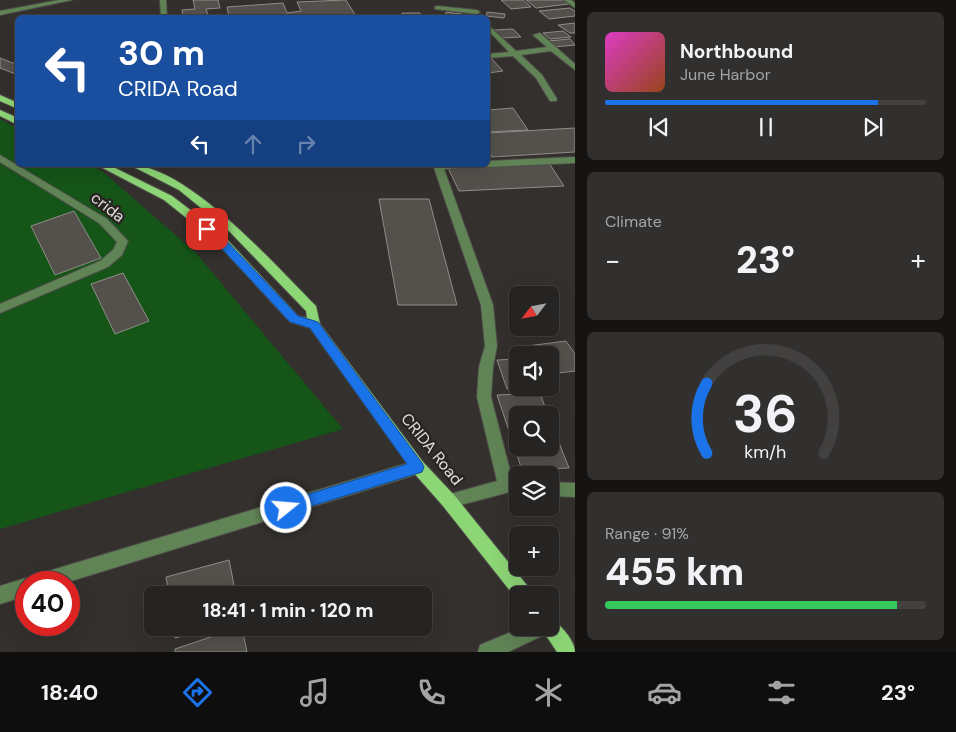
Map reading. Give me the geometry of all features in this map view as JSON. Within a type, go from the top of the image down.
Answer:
[{"type":"main road","points":[[0,98],[15,105]]},
{"type":"main road","points":[[0,113],[15,120]]},
{"type":"main road","points":[[106,167],[168,198],[218,238],[294,319],[314,325]]},
{"type":"main road","name":"CRIDA Road","points":[[139,167],[183,188],[232,228],[312,309],[314,325],[418,467],[449,501],[517,586]]},
{"type":"main road","points":[[197,221],[212,212]]},
{"type":"main road","points":[[556,636],[568,652]]},
{"type":"street","points":[[0,13],[69,0]]},
{"type":"street","points":[[163,0],[164,15]]},
{"type":"street","points":[[567,0],[575,6]]},
{"type":"street","points":[[437,4],[477,12]]},
{"type":"street","points":[[490,30],[539,77],[553,99]]},
{"type":"street","points":[[537,35],[575,68]]},
{"type":"street","points":[[490,56],[553,48]]},
{"type":"street","name":"crida","points":[[0,158],[103,220],[123,241],[118,252],[104,264],[0,309]]},
{"type":"street","points":[[490,164],[575,160]]},
{"type":"street","points":[[438,167],[487,305],[491,346],[486,367],[484,397],[509,476]]},
{"type":"street","points":[[78,571],[418,467]]},
{"type":"street","points":[[449,501],[509,487]]},
{"type":"street","points":[[559,489],[575,490]]},
{"type":"street","points":[[0,595],[15,590]]},
{"type":"street","points":[[487,652],[522,636]]},
{"type":"green space","points":[[0,119],[15,127],[15,167],[93,167],[102,171],[196,253],[343,429],[0,529]]},
{"type":"building","points":[[193,0],[218,0],[220,8],[206,9],[208,15],[183,15],[182,10],[195,9]]},
{"type":"building","points":[[346,0],[355,15],[229,15],[227,7],[283,3],[287,13],[301,11],[297,2]]},
{"type":"building","points":[[501,0],[523,0],[531,7],[511,9]]},
{"type":"building","points":[[526,0],[563,0],[569,4],[536,8]]},
{"type":"building","points":[[570,8],[575,11],[575,16],[549,19],[539,11]]},
{"type":"building","points":[[446,12],[462,14],[462,15],[446,15]]},
{"type":"building","points":[[487,12],[505,14],[504,18],[486,15]]},
{"type":"building","points":[[402,13],[420,13],[420,15],[402,15]]},
{"type":"building","points":[[575,23],[575,33],[570,33],[558,25]]},
{"type":"building","points":[[513,29],[521,37],[502,38],[494,30]]},
{"type":"building","points":[[563,31],[571,37],[550,39],[543,33]]},
{"type":"building","points":[[570,39],[575,45],[555,47],[548,41]]},
{"type":"building","points":[[0,58],[15,64],[15,74],[0,68]]},
{"type":"building","points":[[490,58],[491,58],[503,71],[490,73]]},
{"type":"building","points":[[513,108],[528,130],[490,132],[490,110]]},
{"type":"building","points":[[575,128],[575,152],[492,157],[490,153],[490,133]]},
{"type":"building","points":[[549,163],[564,186],[459,191],[448,168]]},
{"type":"building","points":[[379,199],[429,199],[457,305],[398,305]]},
{"type":"building","points":[[74,211],[101,258],[55,275],[31,226]]},
{"type":"building","points":[[123,273],[149,321],[115,334],[91,284]]},
{"type":"building","points":[[566,341],[575,354],[575,371],[559,373],[559,346],[527,346]]},
{"type":"building","points":[[509,359],[509,389],[507,389],[497,360]]},
{"type":"building","points":[[497,395],[541,396],[545,406],[509,406],[509,431]]},
{"type":"building","points":[[559,443],[569,468],[559,468],[559,466],[521,466],[517,456],[559,456]]},
{"type":"building","points":[[229,560],[234,586],[168,586],[166,577]]},
{"type":"building","points":[[213,636],[244,636],[247,652],[175,652],[175,649]]},
{"type":"route","points":[[207,229],[218,238],[294,319],[314,325],[418,467],[286,508]]}]
